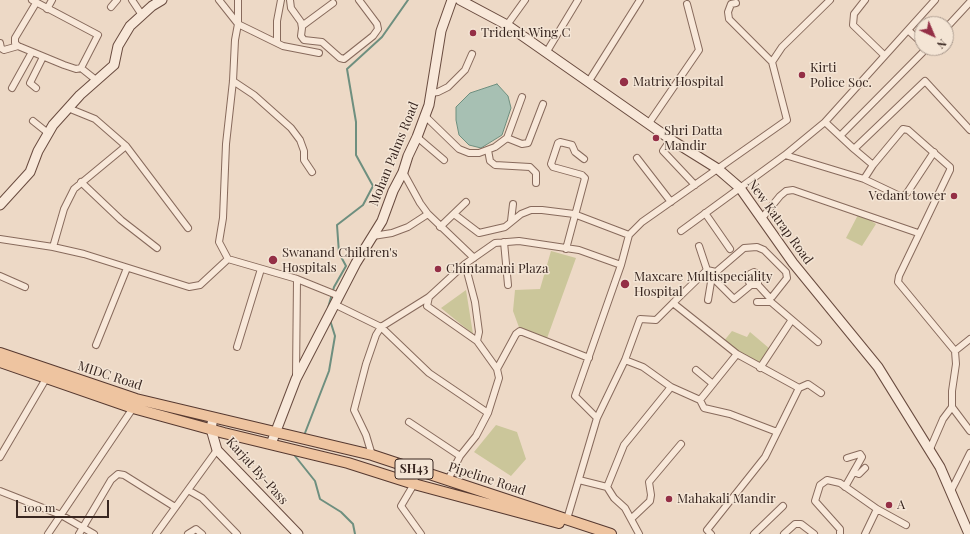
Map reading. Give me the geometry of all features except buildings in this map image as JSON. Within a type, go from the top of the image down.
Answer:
[{"type":"main road","name":"MIDC Road","points":[[0,353],[136,399],[213,418]]},
{"type":"main road","name":"MIDC Road","points":[[0,362],[133,408],[211,429]]},
{"type":"main road","name":"Pipeline Road","points":[[213,418],[372,455],[611,534]]},
{"type":"main road","name":"Pipeline Road","points":[[211,429],[361,466],[414,484],[562,524],[589,534]]},
{"type":"street","points":[[47,9],[52,0]]},
{"type":"street","points":[[111,7],[117,0]]},
{"type":"street","points":[[132,0],[142,15]]},
{"type":"street","points":[[0,205],[30,172],[38,150],[53,125],[96,80],[114,65],[118,46],[130,26],[152,6],[162,0]]},
{"type":"street","points":[[219,0],[238,24],[283,46],[319,53]]},
{"type":"street","points":[[238,0],[238,24],[234,40],[233,81],[226,144],[223,205],[219,242],[228,260],[297,279],[337,295]]},
{"type":"street","points":[[277,42],[277,21],[281,0]]},
{"type":"street","points":[[290,0],[291,8],[302,26],[301,36],[304,40],[322,42],[344,60],[373,36],[378,29],[377,24],[360,0]]},
{"type":"street","name":"Mohan Palms Road","points":[[334,306],[337,295],[382,221],[393,191],[403,172],[408,156],[417,137],[429,105],[442,31],[452,0]]},
{"type":"street","name":"New Katrap Road","points":[[460,0],[507,25],[546,53],[590,81],[671,139],[718,169],[740,188],[793,263],[878,367],[930,449],[969,534]]},
{"type":"street","points":[[507,25],[525,0]]},
{"type":"street","points":[[546,53],[578,0]]},
{"type":"street","points":[[590,81],[640,0]]},
{"type":"street","points":[[772,62],[782,47],[830,0]]},
{"type":"street","points":[[865,0],[854,14],[853,25],[884,55]]},
{"type":"street","points":[[681,231],[785,156],[825,122],[935,0]]},
{"type":"street","points":[[81,68],[98,35],[34,1],[15,38],[15,43],[18,46],[64,65],[76,69],[81,68],[96,80]]},
{"type":"street","points":[[597,418],[575,396],[621,265],[629,235],[642,222],[786,120],[772,62],[729,19],[728,12],[731,4],[736,1]]},
{"type":"street","points":[[954,19],[970,2]]},
{"type":"street","points":[[302,26],[333,3]]},
{"type":"street","points":[[649,123],[699,50],[686,4]]},
{"type":"street","points":[[908,30],[914,36]]},
{"type":"street","points":[[0,44],[1,48],[4,50],[18,46]]},
{"type":"street","points":[[12,88],[32,52]]},
{"type":"street","points":[[431,93],[438,92],[448,87],[465,70],[472,54]]},
{"type":"street","points":[[840,136],[919,56]]},
{"type":"street","points":[[36,88],[30,83],[43,57]]},
{"type":"street","points":[[233,81],[254,95],[290,128],[300,140],[304,151],[306,165],[312,172]]},
{"type":"street","points":[[854,149],[925,81],[970,130]]},
{"type":"street","points":[[424,115],[459,149],[469,153],[479,153],[495,147],[507,138],[522,97]]},
{"type":"street","points":[[507,138],[522,144],[528,143],[543,104]]},
{"type":"street","points":[[68,108],[95,119],[126,146],[188,228]]},
{"type":"street","points":[[33,121],[48,134]]},
{"type":"street","points":[[825,122],[873,165]]},
{"type":"street","points":[[864,179],[873,165],[903,129],[908,130],[948,164],[950,170],[918,234],[899,276],[898,282],[955,351],[956,364],[952,391],[952,407],[969,428]]},
{"type":"street","points":[[417,137],[444,160]]},
{"type":"street","points":[[671,139],[663,150],[695,185]]},
{"type":"street","points":[[566,249],[574,214],[585,178],[584,176],[553,167],[551,164],[558,143],[560,142],[572,145],[575,152],[584,159]]},
{"type":"street","points":[[53,247],[69,196],[81,182],[126,146]]},
{"type":"street","points":[[488,150],[490,161],[495,165],[530,167],[536,173],[536,183]]},
{"type":"street","points":[[785,156],[864,179],[901,197],[905,196],[934,152]]},
{"type":"street","points":[[637,158],[671,202]]},
{"type":"street","points":[[403,172],[428,214],[474,258]]},
{"type":"street","points":[[81,182],[121,220],[157,248]]},
{"type":"street","points":[[762,218],[780,196],[786,191],[794,190],[918,234]]},
{"type":"street","points":[[440,227],[466,202]]},
{"type":"street","points":[[511,221],[513,204]]},
{"type":"street","points":[[454,214],[479,233],[505,227],[520,214],[531,210],[574,214],[629,235]]},
{"type":"street","points":[[705,213],[730,249]]},
{"type":"street","points":[[373,236],[397,231],[428,214]]},
{"type":"street","points":[[0,239],[53,247],[84,254],[189,287],[200,285],[228,260]]},
{"type":"street","points":[[372,455],[366,435],[354,410],[366,364],[376,335],[381,327],[430,297],[465,264],[495,243],[520,241],[579,250],[621,265]]},
{"type":"street","points":[[504,242],[508,285]]},
{"type":"street","points":[[699,246],[707,270],[715,274]]},
{"type":"street","points":[[708,300],[711,282],[715,274],[744,248],[757,247],[764,250],[786,272],[787,278],[772,297],[769,297],[758,285],[751,284],[734,299],[716,281],[715,274]]},
{"type":"street","points":[[465,264],[476,309],[479,332],[477,341]]},
{"type":"street","points":[[96,345],[127,268]]},
{"type":"street","points":[[238,347],[261,269]]},
{"type":"street","points":[[567,519],[597,418],[625,360],[640,319],[656,320],[707,270]]},
{"type":"street","points":[[751,284],[748,278],[754,272],[758,275],[758,285]]},
{"type":"street","points":[[0,276],[25,287]]},
{"type":"street","points":[[296,379],[297,279]]},
{"type":"street","points":[[430,297],[427,306],[477,341],[497,369],[499,378],[488,414],[476,436],[460,456],[448,480]]},
{"type":"street","points":[[757,302],[770,302],[818,342]]},
{"type":"street","points":[[673,303],[737,354],[760,368],[799,388]]},
{"type":"street","points":[[271,444],[296,379],[334,306],[381,327],[429,373],[488,414]]},
{"type":"street","points":[[760,368],[791,321]]},
{"type":"street","points":[[497,369],[516,334],[520,331],[589,358]]},
{"type":"street","points":[[955,351],[970,339]]},
{"type":"street","points":[[700,400],[737,354]]},
{"type":"street","points":[[625,360],[643,367],[671,387],[700,400],[704,408],[730,414],[777,432]]},
{"type":"street","points":[[696,370],[713,384]]},
{"type":"street","points":[[0,457],[48,378]]},
{"type":"street","points":[[711,534],[707,530],[753,474],[768,451],[799,388],[808,384],[822,393]]},
{"type":"street","points":[[607,487],[624,445],[671,387]]},
{"type":"street","points":[[930,449],[942,419],[952,407]]},
{"type":"street","points":[[48,534],[133,408]]},
{"type":"street","name":"Karjat By-Pass","points":[[213,418],[211,429],[217,450],[298,534]]},
{"type":"street","points":[[409,422],[460,456]]},
{"type":"street","points":[[631,519],[650,501],[651,495],[649,482],[681,444]]},
{"type":"street","points":[[156,534],[217,450]]},
{"type":"street","points":[[950,491],[970,453]]},
{"type":"street","points":[[845,487],[862,457],[860,454],[847,458]]},
{"type":"street","points":[[854,472],[859,474],[865,468]]},
{"type":"street","points":[[416,469],[414,484],[401,506],[420,534]]},
{"type":"street","points":[[79,534],[112,480],[118,474],[124,475],[175,508]]},
{"type":"street","points":[[579,480],[607,487],[614,498],[624,508],[639,534]]},
{"type":"street","points":[[840,534],[840,529],[816,504],[815,498],[820,484],[827,480],[832,480],[845,487],[877,509],[906,525]]},
{"type":"street","points":[[188,490],[202,498],[238,534]]},
{"type":"street","points":[[0,491],[60,515],[94,534]]},
{"type":"street","points":[[754,534],[784,506]]},
{"type":"street","points":[[864,534],[877,509]]},
{"type":"street","points":[[784,534],[795,524],[801,524],[814,534]]},
{"type":"street","points":[[188,534],[194,529],[202,534]]},
{"type":"shaded area","points":[[497,84],[508,96],[511,108],[502,135],[481,148],[469,145],[459,135],[456,120],[456,107],[470,93]]},
{"type":"shaded area","points":[[859,213],[876,224],[862,246],[846,238]]},
{"type":"shaded area","points":[[551,251],[576,258],[546,341],[520,330],[513,311],[515,290],[540,289]]},
{"type":"shaded area","points":[[466,290],[473,334],[441,308]]},
{"type":"shaded area","points":[[732,331],[747,337],[750,332],[770,349],[759,365],[723,342]]},
{"type":"shaded area","points":[[496,425],[517,432],[526,459],[511,476],[474,452]]},
{"type":"waterway","points":[[328,308],[334,287],[346,266],[339,253],[337,225],[363,205],[373,186],[356,155],[356,122],[347,69],[382,37],[408,0]]},
{"type":"waterway","points":[[305,433],[329,371],[335,336],[330,320]]},
{"type":"waterway","points":[[295,456],[315,481],[320,499],[341,512],[353,524],[355,534]]},
{"type":"place","name":"Trident Wing C","points":[[473,33]]},
{"type":"place","name":"Kirti Police Soc.","points":[[802,75]]},
{"type":"place","name":"Matrix Hospital","points":[[624,82]]},
{"type":"place","name":"Shri Datta Mandir","points":[[656,138]]},
{"type":"place","name":"Vedant tower","points":[[954,196]]},
{"type":"place","name":"Swanand Children's Hospitals","points":[[273,260]]},
{"type":"place","name":"Chintamani Plaza","points":[[438,269]]},
{"type":"place","name":"Maxcare Multispeciality Hospital","points":[[625,284]]},
{"type":"place","name":"Mahakali Mandir","points":[[669,499]]},
{"type":"place","name":"A","points":[[889,505]]}]
